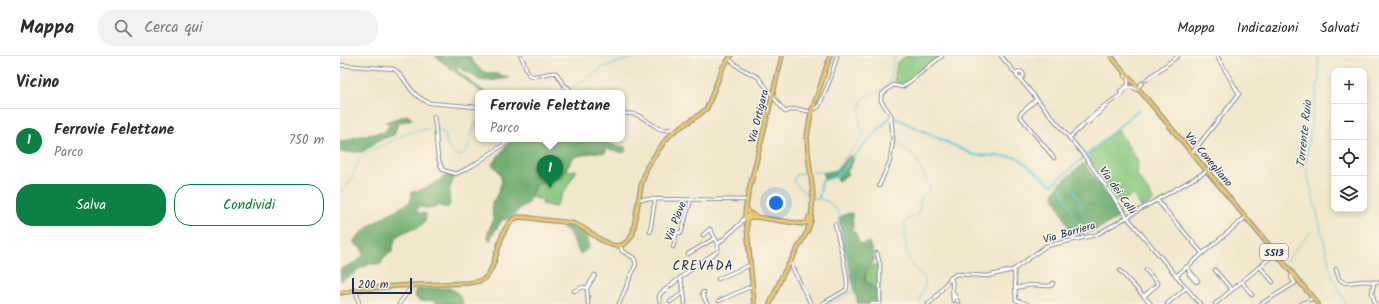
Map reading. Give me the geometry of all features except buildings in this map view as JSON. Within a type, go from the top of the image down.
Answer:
[{"type":"main road","name":"Via Ortigara","points":[[754,303],[745,217],[746,203],[782,56]]},
{"type":"main road","points":[[770,304],[809,226],[813,194],[808,154],[808,137],[811,112],[830,56]]},
{"type":"main road","name":"Via Conegliano","points":[[1111,56],[1318,304]]},
{"type":"main road","points":[[340,293],[356,290],[469,283],[479,281],[485,278],[489,273],[500,240],[509,224],[512,220],[519,217],[570,223],[583,228],[607,244],[616,245],[628,240],[633,232],[642,180],[647,167],[664,142],[676,130],[707,108],[723,67],[730,57]]},
{"type":"main road","points":[[746,203],[749,213],[756,216],[804,226],[806,228],[801,242]]},
{"type":"main road","points":[[799,224],[808,222],[812,205]]},
{"type":"main road","points":[[747,228],[746,223],[748,218],[756,216]]},
{"type":"street","points":[[521,56],[529,75],[535,77],[551,72],[556,73],[568,90]]},
{"type":"street","points":[[730,57],[740,68],[758,77],[784,112],[794,109],[807,111],[817,107],[821,103],[837,56]]},
{"type":"street","points":[[879,186],[890,161],[893,140],[892,115],[881,101],[881,95],[893,85],[904,86],[942,56]]},
{"type":"street","name":"Via dei Colli","points":[[1001,56],[1017,75],[1017,78],[1025,84],[1085,158],[1127,218],[1200,304]]},
{"type":"street","points":[[1146,80],[1178,56]]},
{"type":"street","points":[[1192,153],[1239,94],[1217,56]]},
{"type":"street","points":[[340,65],[394,69],[398,72],[412,92],[425,101],[430,103],[475,107]]},
{"type":"street","name":"Via dei Colli","points":[[1011,68],[1023,73],[1024,77]]},
{"type":"street","points":[[1122,92],[1128,83],[1123,71]]},
{"type":"street","points":[[1020,79],[1024,77],[1025,84]]},
{"type":"street","points":[[1137,88],[1142,84]]},
{"type":"street","points":[[1069,138],[1090,122],[1116,96],[1128,87],[1132,87],[1144,96]]},
{"type":"street","points":[[1037,99],[1020,114],[1020,116],[1054,158]]},
{"type":"street","points":[[625,114],[631,113],[642,116],[662,130],[676,130]]},
{"type":"street","points":[[434,117],[437,147],[443,170],[456,174],[472,166],[508,142]]},
{"type":"street","name":"Via Barriera","points":[[950,278],[957,273],[987,276],[1014,269],[1046,246],[1093,236],[1127,218],[1207,171]]},
{"type":"street","name":"Via Piave","points":[[639,199],[740,200],[746,203]]},
{"type":"street","name":"Via Piave","points":[[650,232],[655,200]]},
{"type":"street","name":"Via Piave","points":[[673,247],[677,232],[681,233],[692,200]]},
{"type":"street","points":[[1157,200],[1202,253]]},
{"type":"street","points":[[718,244],[740,224],[745,217],[749,215],[756,216]]},
{"type":"street","points":[[1176,276],[1246,217]]},
{"type":"street","points":[[740,224],[743,224],[747,228]]},
{"type":"street","points":[[822,304],[847,289],[848,285],[835,224]]},
{"type":"street","points":[[660,304],[659,296],[661,293],[694,267],[719,250],[718,244],[710,229],[703,235]]},
{"type":"street","points":[[688,254],[715,238]]},
{"type":"street","points":[[619,304],[636,264],[634,258],[621,250],[620,244]]},
{"type":"street","points":[[871,304],[881,304],[880,264],[877,253]]},
{"type":"street","points":[[1215,304],[1276,254]]},
{"type":"street","points":[[791,260],[791,265],[811,304]]},
{"type":"street","points":[[718,279],[750,265]]},
{"type":"street","points":[[1186,267],[1189,270],[1198,281],[1196,282],[1189,274],[1189,270]]},
{"type":"street","points":[[1260,267],[1272,282]]},
{"type":"street","points":[[1014,269],[1016,300],[1027,304]]},
{"type":"street","points":[[1336,269],[1339,279],[1345,283],[1365,281],[1379,282]]},
{"type":"street","points":[[786,270],[794,270]]},
{"type":"street","points":[[1144,296],[1158,284],[1146,270]]},
{"type":"street","points":[[1215,270],[1232,290]]},
{"type":"street","points":[[1120,271],[1151,304]]},
{"type":"street","points":[[1261,304],[1295,283],[1291,277],[1294,274]]},
{"type":"street","points":[[588,304],[587,288],[595,275]]},
{"type":"street","points":[[680,278],[684,292],[685,304]]},
{"type":"street","points":[[928,304],[936,298],[950,278],[952,280],[954,294],[953,301]]},
{"type":"street","points":[[1242,282],[1252,295]]},
{"type":"street","points":[[1374,282],[1372,293],[1375,304]]},
{"type":"street","points":[[1016,288],[1030,285],[1049,286],[1053,283]]},
{"type":"street","points":[[399,304],[412,286]]},
{"type":"street","points":[[719,301],[752,286]]},
{"type":"street","points":[[574,292],[587,288]]},
{"type":"street","points":[[1167,304],[1186,288]]},
{"type":"street","points":[[356,290],[359,304]]},
{"type":"street","points":[[670,302],[684,292]]},
{"type":"street","points":[[704,292],[702,293],[707,304]]},
{"type":"street","points":[[954,294],[958,302]]},
{"type":"street","points":[[1301,304],[1313,298]]},
{"type":"green space","points":[[435,56],[470,56],[479,69],[484,72],[504,75],[510,78],[487,81],[480,80],[458,67],[457,69],[460,73],[482,90],[478,90]]},
{"type":"green space","points":[[906,56],[941,56],[902,85],[898,84],[894,80],[897,63]]},
{"type":"green space","points":[[407,115],[412,119],[398,123],[394,135],[379,140],[362,152],[340,152],[340,140],[345,141],[355,137],[384,132],[389,123],[385,122]]},
{"type":"green space","points":[[1117,129],[1138,161],[1137,175],[1154,200],[1141,208],[1133,195],[1118,202],[1087,155]]},
{"type":"green space","points":[[509,142],[609,142],[608,144],[625,147],[626,150],[624,153],[607,149],[605,153],[596,152],[574,157],[560,178],[546,180],[536,185],[528,203],[518,210],[511,218],[502,220],[490,241],[487,236],[493,219],[492,202],[496,197],[502,182],[500,173],[492,164]]},
{"type":"green space","points":[[850,155],[854,160],[848,170],[847,175],[838,181],[836,175],[824,179],[823,173],[836,171]]},
{"type":"green space","points":[[1084,163],[1121,216],[1092,231],[1079,235],[1072,235],[1053,194],[1059,184]]},
{"type":"green space","points":[[567,169],[570,171],[576,170],[576,172],[555,207],[542,204],[543,200],[531,197],[535,187],[538,184],[560,178]]},
{"type":"green space","points":[[450,174],[454,177],[449,191],[450,205],[448,207],[443,207],[440,205],[434,208],[425,208],[419,206],[416,212],[426,214],[423,224],[397,237],[394,242],[392,252],[384,257],[381,264],[370,264],[355,271],[355,273],[341,281],[340,269],[356,262],[363,255],[363,250],[354,243],[354,240],[361,233],[386,215],[411,201],[412,192],[430,186]]},
{"type":"green space","points":[[852,213],[853,227],[851,231],[855,232],[860,244],[869,242],[875,259],[866,272],[864,280],[879,293],[878,301],[870,301],[868,304],[858,304],[839,218],[846,214]]},
{"type":"green space","points":[[562,225],[578,229],[588,235],[589,248],[580,254],[568,231],[562,227]]},
{"type":"green space","points":[[873,265],[878,265],[878,290],[865,280],[866,275]]},
{"type":"green space","points":[[449,288],[459,294],[463,304],[439,304],[432,300],[420,301],[415,295],[415,291],[417,289]]},
{"type":"waterway","points":[[570,89],[604,67],[641,56]]},
{"type":"waterway","points":[[812,172],[827,172],[835,170],[865,134],[860,126],[861,101],[888,84],[895,56]]},
{"type":"waterway","name":"Torrente Ruio","points":[[1318,56],[1319,78],[1306,156],[1306,168],[1333,279],[1346,304]]},
{"type":"waterway","points":[[853,157],[891,116],[974,155],[1017,157],[1052,185],[1138,110]]},
{"type":"waterway","points":[[437,129],[445,134],[448,146],[452,152],[457,155],[462,155],[468,147],[475,125]]},
{"type":"waterway","points":[[340,190],[342,191],[350,182],[360,158],[376,148],[407,133],[434,128]]},
{"type":"waterway","points":[[895,141],[916,158],[930,187],[921,198],[918,214],[906,221],[905,225],[907,252],[911,262],[925,280],[919,302],[921,304]]},
{"type":"waterway","points":[[819,198],[822,181],[837,176],[848,163]]},
{"type":"waterway","points":[[808,173],[797,174],[793,181],[800,189],[811,197],[827,201],[838,211],[843,226],[848,261],[854,280],[853,291],[828,304]]},
{"type":"waterway","points":[[1068,176],[1092,232]]},
{"type":"waterway","points":[[1060,184],[1082,235]]},
{"type":"waterway","points":[[1286,261],[1313,229]]},
{"type":"place","name":"Ferrovie Felettane","points":[[550,188]]},
{"type":"district","name":"CREVADA","points":[[703,265]]}]
